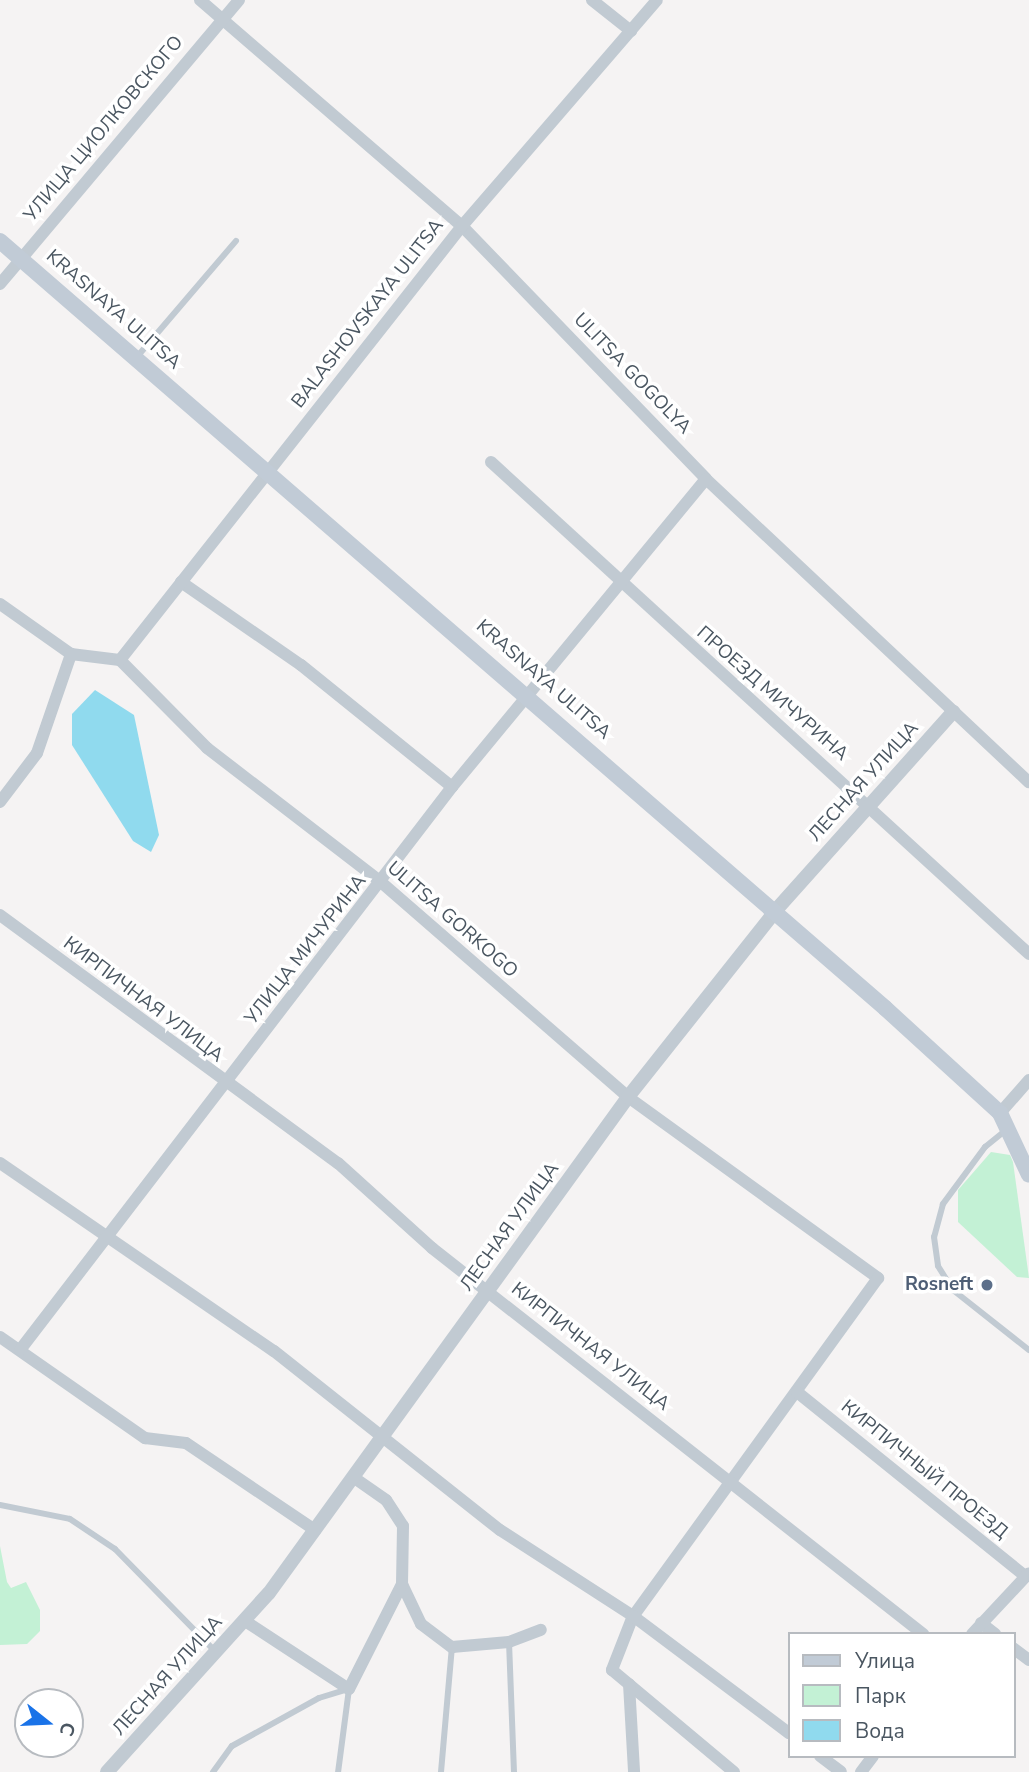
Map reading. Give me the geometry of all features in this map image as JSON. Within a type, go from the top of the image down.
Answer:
[{"type":"main road","name":"KRASNAYA ULITSA","points":[[0,241],[270,470],[776,910],[1000,1114],[1029,1175]]},
{"type":"street","name":"ULITSA GOGOLYA","points":[[200,0],[462,226],[706,479],[1029,782]]},
{"type":"street","name":"УЛИЦА ЦИОЛКОВСКОГО","points":[[0,284],[239,0]]},
{"type":"street","points":[[592,0],[631,32]]},
{"type":"street","name":"BALASHOVSKAYA ULITSA","points":[[120,660],[462,226],[657,0]]},
{"type":"street","name":"ПРОЕЗД МИЧУРИНА","points":[[491,461],[620,585],[868,804],[1029,954]]},
{"type":"street","name":"УЛИЦА МИЧУРИНА","points":[[20,1350],[382,883],[452,787],[706,479]]},
{"type":"street","points":[[181,582],[301,665],[452,787]]},
{"type":"street","points":[[0,604],[71,654],[120,660]]},
{"type":"street","points":[[0,802],[37,753],[71,654]]},
{"type":"street","name":"ULITSA GORKOGO","points":[[120,660],[207,748],[382,883],[628,1097],[878,1278],[797,1392]]},
{"type":"street","name":"ЛЕСНАЯ УЛИЦА","points":[[107,1772],[245,1620],[315,1530],[628,1097],[776,910],[953,712]]},
{"type":"street","name":"КИРПИЧНАЯ УЛИЦА","points":[[0,915],[225,1086],[338,1163],[487,1292],[732,1479],[921,1632]]},
{"type":"street","points":[[1000,1114],[1029,1080]]},
{"type":"street","points":[[0,1163],[110,1237],[384,1436],[500,1530],[633,1616],[788,1732]]},
{"type":"street","points":[[0,1337],[145,1438],[186,1443],[315,1530]]},
{"type":"street","points":[[734,1772],[612,1670],[633,1616],[797,1392]]},
{"type":"street","name":"КИРПИЧНЫЙ ПРОЕЗД","points":[[797,1392],[1028,1575]]},
{"type":"street","points":[[245,1620],[349,1689],[402,1584],[403,1526],[386,1500],[353,1477]]},
{"type":"street","points":[[974,1632],[1028,1575]]},
{"type":"street","points":[[402,1584],[421,1624],[452,1647],[509,1642],[541,1630]]},
{"type":"street","points":[[981,1623],[992,1632]]},
{"type":"street","points":[[629,1684],[634,1772]]},
{"type":"street","points":[[823,1758],[841,1772]]},
{"type":"lane","points":[[136,358],[236,241]]},
{"type":"lane","points":[[1008,1129],[985,1147],[943,1204],[934,1237],[938,1266],[953,1290],[1029,1350]]},
{"type":"lane","points":[[0,1505],[70,1519],[116,1549],[216,1652]]},
{"type":"lane","points":[[509,1642],[514,1772]]},
{"type":"lane","points":[[441,1772],[452,1647]]},
{"type":"lane","points":[[213,1772],[232,1746],[320,1698],[349,1689],[338,1772]]},
{"type":"green space","points":[[991,1152],[1010,1155],[1013,1162],[1029,1278],[1017,1277],[958,1222],[958,1190]]},
{"type":"green space","points":[[0,1546],[7,1582],[11,1588],[26,1582],[40,1610],[40,1631],[27,1644],[0,1645]]},
{"type":"water","points":[[95,690],[134,715],[159,835],[151,852],[133,841],[72,745],[72,714]]},
{"type":"place","name":"Rosneft","points":[[987,1285]]}]
